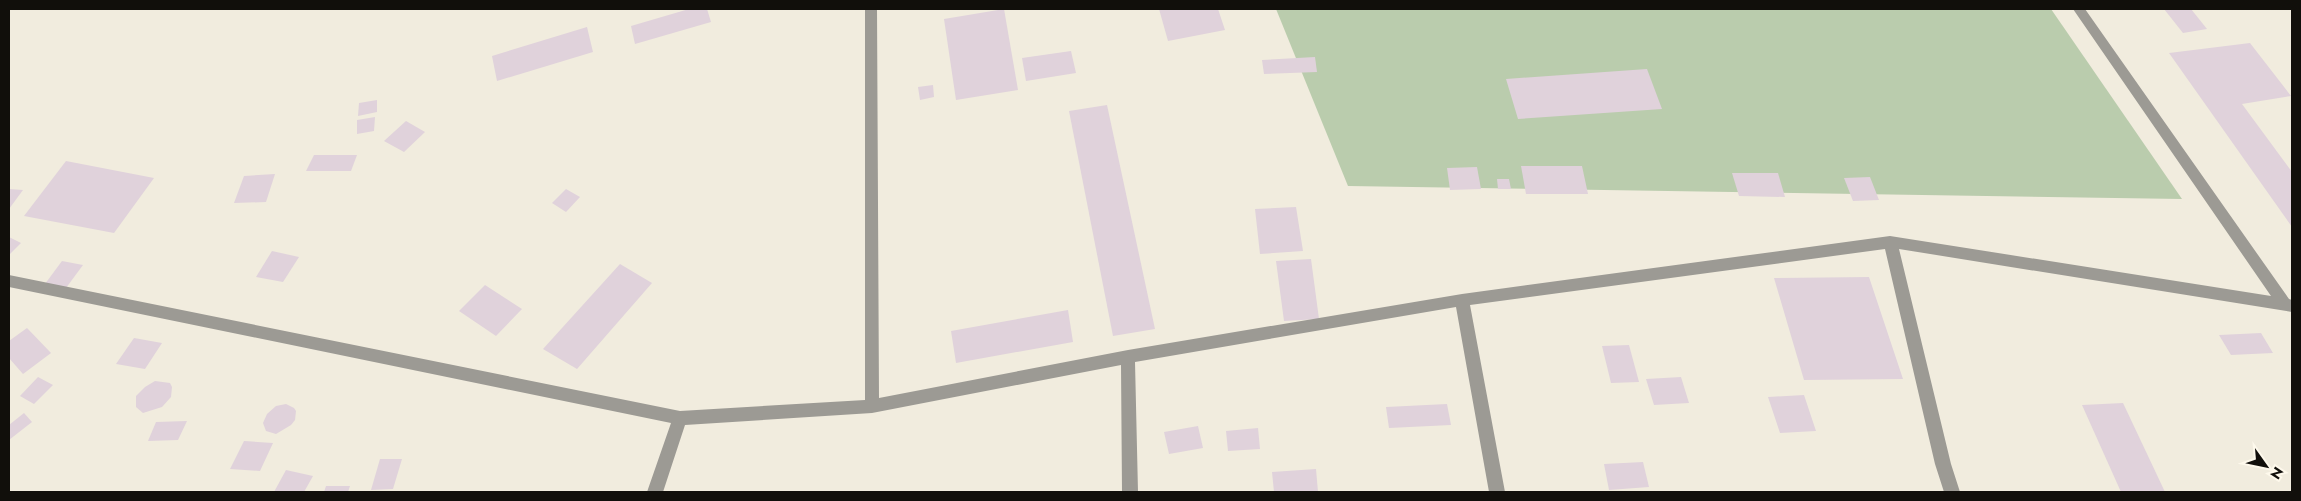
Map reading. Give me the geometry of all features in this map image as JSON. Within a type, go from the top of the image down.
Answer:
[{"type":"street","points":[[871,9],[872,406]]},
{"type":"street","points":[[2080,9],[2289,305]]},
{"type":"street","points":[[9,281],[680,418],[872,406],[1128,357],[1462,300],[1890,242],[2289,305]]},
{"type":"street","points":[[1890,242],[1943,464],[1952,492]]},
{"type":"street","points":[[1462,300],[1497,492]]},
{"type":"street","points":[[1128,357],[1130,492]]},
{"type":"street","points":[[654,492],[680,418]]},
{"type":"green space","points":[[1276,9],[2051,9],[2182,199],[1348,186]]},
{"type":"building","points":[[689,9],[707,9],[711,22],[635,44],[631,26]]},
{"type":"building","points":[[1004,9],[1018,90],[956,100],[944,19]]},
{"type":"building","points":[[1159,9],[1218,9],[1225,30],[1168,41]]},
{"type":"building","points":[[2164,9],[2191,9],[2207,29],[2183,33]]},
{"type":"building","points":[[587,27],[593,52],[497,81],[492,56]]},
{"type":"building","points":[[2250,43],[2291,96],[2242,104],[2292,172],[2292,227],[2169,53]]},
{"type":"building","points":[[1071,51],[1076,73],[1026,81],[1022,58]]},
{"type":"building","points":[[1315,57],[1317,72],[1264,74],[1262,60]]},
{"type":"building","points":[[1647,69],[1662,109],[1518,119],[1506,79]]},
{"type":"building","points":[[933,85],[934,97],[920,100],[918,87]]},
{"type":"building","points":[[377,100],[377,112],[358,116],[359,103]]},
{"type":"building","points":[[1107,105],[1155,329],[1113,336],[1069,111]]},
{"type":"building","points":[[375,117],[374,131],[357,134],[357,120]]},
{"type":"building","points":[[406,121],[425,132],[404,152],[384,141]]},
{"type":"building","points":[[314,155],[357,155],[351,171],[306,171]]},
{"type":"building","points":[[66,161],[154,178],[114,233],[24,216]]},
{"type":"building","points":[[1521,166],[1582,166],[1588,194],[1526,194]]},
{"type":"building","points":[[1477,167],[1481,189],[1450,190],[1447,168]]},
{"type":"building","points":[[1732,173],[1778,173],[1785,197],[1739,196]]},
{"type":"building","points":[[275,174],[266,202],[234,203],[244,176]]},
{"type":"building","points":[[1870,177],[1879,200],[1853,201],[1844,178]]},
{"type":"building","points":[[1497,179],[1509,179],[1511,189],[1498,189]]},
{"type":"building","points":[[9,189],[23,190],[9,209]]},
{"type":"building","points":[[566,189],[580,197],[566,212],[552,203]]},
{"type":"building","points":[[1296,207],[1303,251],[1260,254],[1255,209]]},
{"type":"building","points":[[9,237],[21,243],[9,255]]},
{"type":"building","points":[[272,251],[299,257],[283,282],[256,277]]},
{"type":"building","points":[[1311,259],[1319,319],[1284,321],[1276,261]]},
{"type":"building","points":[[62,261],[83,265],[63,292],[42,288]]},
{"type":"building","points":[[620,264],[652,283],[577,369],[543,349]]},
{"type":"building","points":[[1869,277],[1903,379],[1804,380],[1774,278]]},
{"type":"building","points":[[485,285],[522,309],[496,336],[459,311]]},
{"type":"building","points":[[1068,310],[1073,342],[956,363],[951,331]]},
{"type":"building","points":[[27,328],[51,353],[23,374],[9,358],[9,341]]},
{"type":"building","points":[[2261,333],[2273,353],[2231,355],[2219,335]]},
{"type":"building","points":[[134,338],[162,343],[145,369],[116,364]]},
{"type":"building","points":[[1629,345],[1639,382],[1611,383],[1602,346]]},
{"type":"building","points":[[38,377],[53,385],[34,404],[20,396]]},
{"type":"building","points":[[1681,377],[1689,403],[1654,405],[1646,379]]},
{"type":"building","points":[[155,381],[170,383],[172,387],[171,397],[162,407],[143,413],[136,407],[136,396]]},
{"type":"building","points":[[1804,395],[1816,431],[1780,433],[1768,397]]},
{"type":"building","points":[[2123,403],[2165,492],[2121,492],[2082,405]]},
{"type":"building","points":[[286,404],[296,411],[295,420],[291,425],[276,434],[266,431],[263,423],[267,414],[276,406]]},
{"type":"building","points":[[1447,404],[1451,425],[1389,428],[1386,407]]},
{"type":"building","points":[[24,413],[32,422],[9,440],[9,425]]},
{"type":"building","points":[[187,421],[178,440],[148,441],[156,422]]},
{"type":"building","points":[[1198,426],[1203,448],[1169,454],[1164,432]]},
{"type":"building","points":[[1258,428],[1260,449],[1228,451],[1226,431]]},
{"type":"building","points":[[244,441],[273,443],[260,471],[230,469]]},
{"type":"building","points":[[380,459],[402,459],[393,489],[371,490]]},
{"type":"building","points":[[1643,462],[1649,487],[1609,490],[1604,464]]},
{"type":"building","points":[[1316,469],[1318,492],[1274,492],[1272,472]]},
{"type":"building","points":[[286,470],[313,476],[304,492],[274,492]]},
{"type":"building","points":[[326,486],[350,486],[348,492],[324,492]]}]
